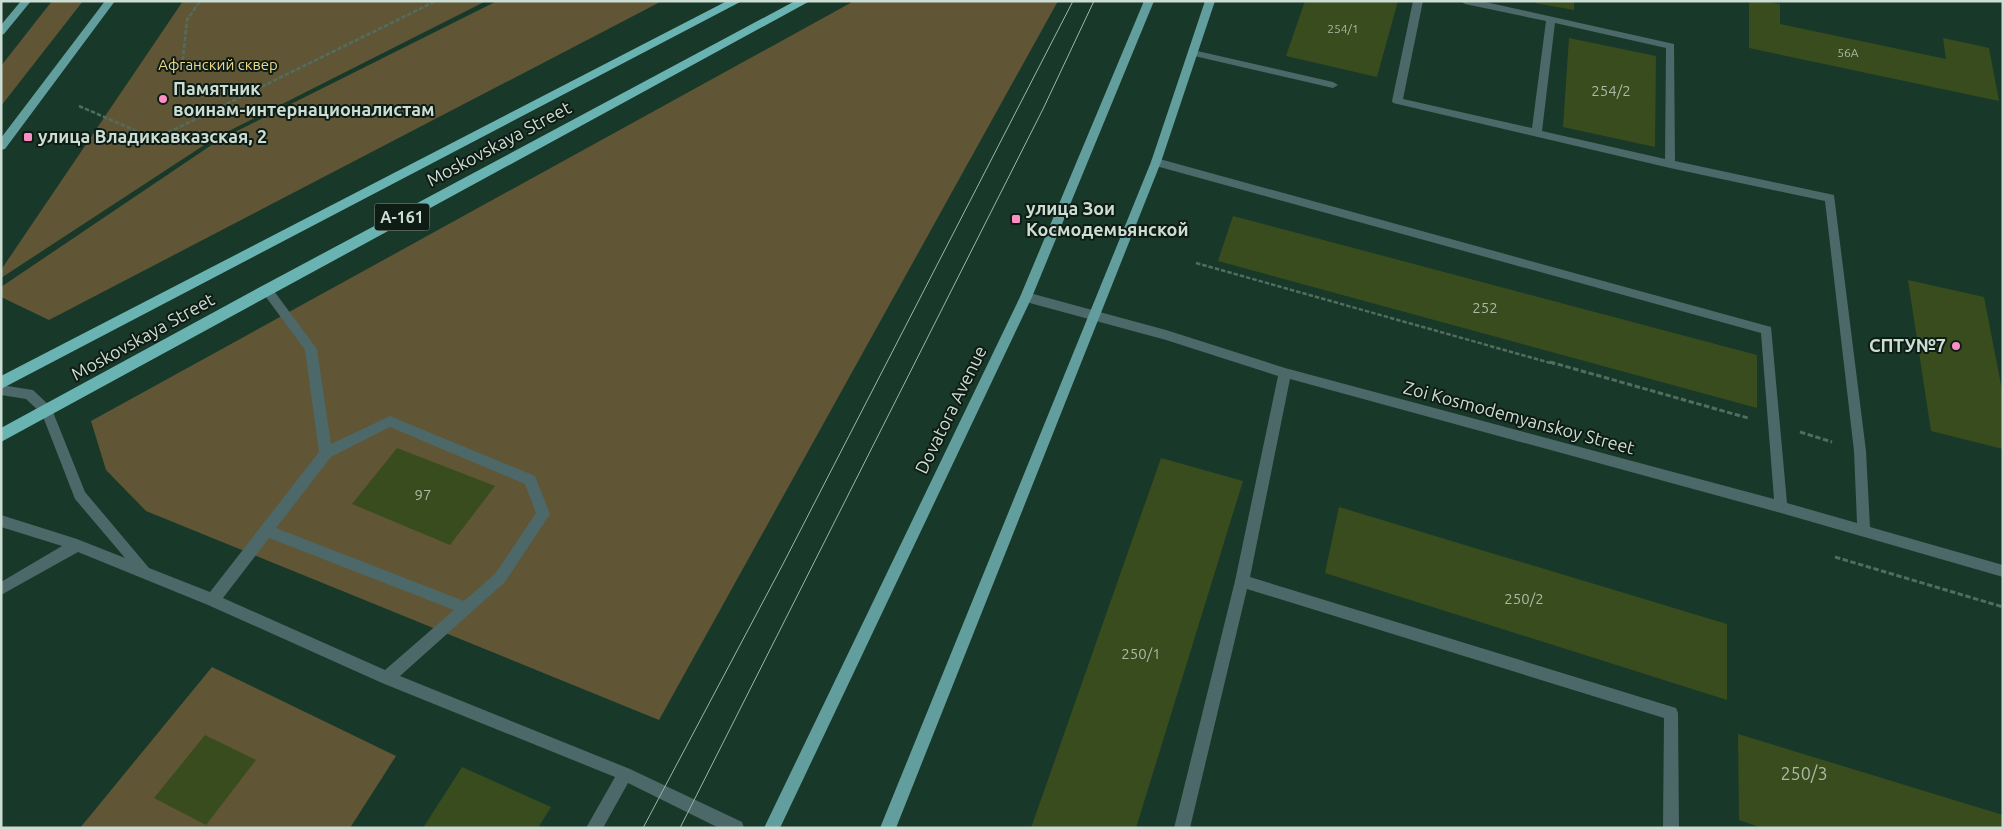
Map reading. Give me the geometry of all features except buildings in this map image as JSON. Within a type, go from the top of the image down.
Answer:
[{"type":"highway","name":"Moskovskaya Street","points":[[1,383],[736,1]]},
{"type":"highway","name":"Moskovskaya Street","points":[[1,436],[266,290],[804,1]]},
{"type":"main road","points":[[1,32],[26,1]]},
{"type":"main road","points":[[1,146],[110,1]]},
{"type":"main road","name":"Dovatora Avenue","points":[[772,828],[1026,297],[1149,1]]},
{"type":"main road","points":[[888,828],[1156,162],[1210,1]]},
{"type":"street","points":[[1418,1],[1397,101],[1670,164],[1830,198],[1860,451],[1864,530]]},
{"type":"street","points":[[1466,1],[1672,46],[1670,164]]},
{"type":"street","points":[[1537,133],[1551,19]]},
{"type":"street","points":[[1193,53],[1333,85]]},
{"type":"street","points":[[1156,162],[1767,330],[1781,507]]},
{"type":"street","points":[[266,290],[311,349],[326,453]]},
{"type":"street","name":"Zoi Kosmodemyanskoy Street","points":[[1026,297],[1166,335],[1285,373],[1781,507],[2003,571]]},
{"type":"street","points":[[1182,828],[1242,581],[1285,373]]},
{"type":"street","points":[[1,390],[29,394],[47,411],[80,495],[146,573]]},
{"type":"street","points":[[213,600],[326,453],[390,421],[530,480],[543,514],[500,578],[387,678]]},
{"type":"street","points":[[1,521],[77,545],[213,600],[387,678],[624,774],[736,828]]},
{"type":"street","points":[[266,530],[466,608]]},
{"type":"street","points":[[1,589],[77,545]]},
{"type":"street","points":[[1242,581],[1670,713],[1671,828]]},
{"type":"street","points":[[594,828],[624,774]]},
{"type":"path","points":[[182,67],[187,20],[200,1]]},
{"type":"path","points":[[80,106],[155,139],[436,1]]},
{"type":"path","points":[[1196,263],[1774,424],[1860,451]]},
{"type":"path","points":[[1835,557],[2003,607]]},
{"type":"green space","points":[[52,1],[83,1],[1,106],[1,66]]},
{"type":"green space","name":"Афганский сквер","points":[[183,1],[486,1],[215,138],[1,278],[1,270]]},
{"type":"green space","points":[[497,1],[662,1],[49,320],[1,297],[1,287],[219,140]]},
{"type":"green space","points":[[854,1],[1058,1],[659,720],[146,511],[106,470],[91,421]]},
{"type":"green space","points":[[212,667],[396,756],[350,828],[80,828]]},
{"type":"tram line","points":[[643,828],[783,564],[1073,1]]},
{"type":"tram line","points":[[680,828],[1043,109],[1094,1]]},
{"type":"place","name":"Памятник воинам-интернационалистам","points":[[163,99]]},
{"type":"place","name":"улица Владикавказская, 2","points":[[28,137]]},
{"type":"place","name":"улица Зои Космодемьянской","points":[[1016,219]]},
{"type":"place","name":"СПТУ№7","points":[[1956,346]]}]
